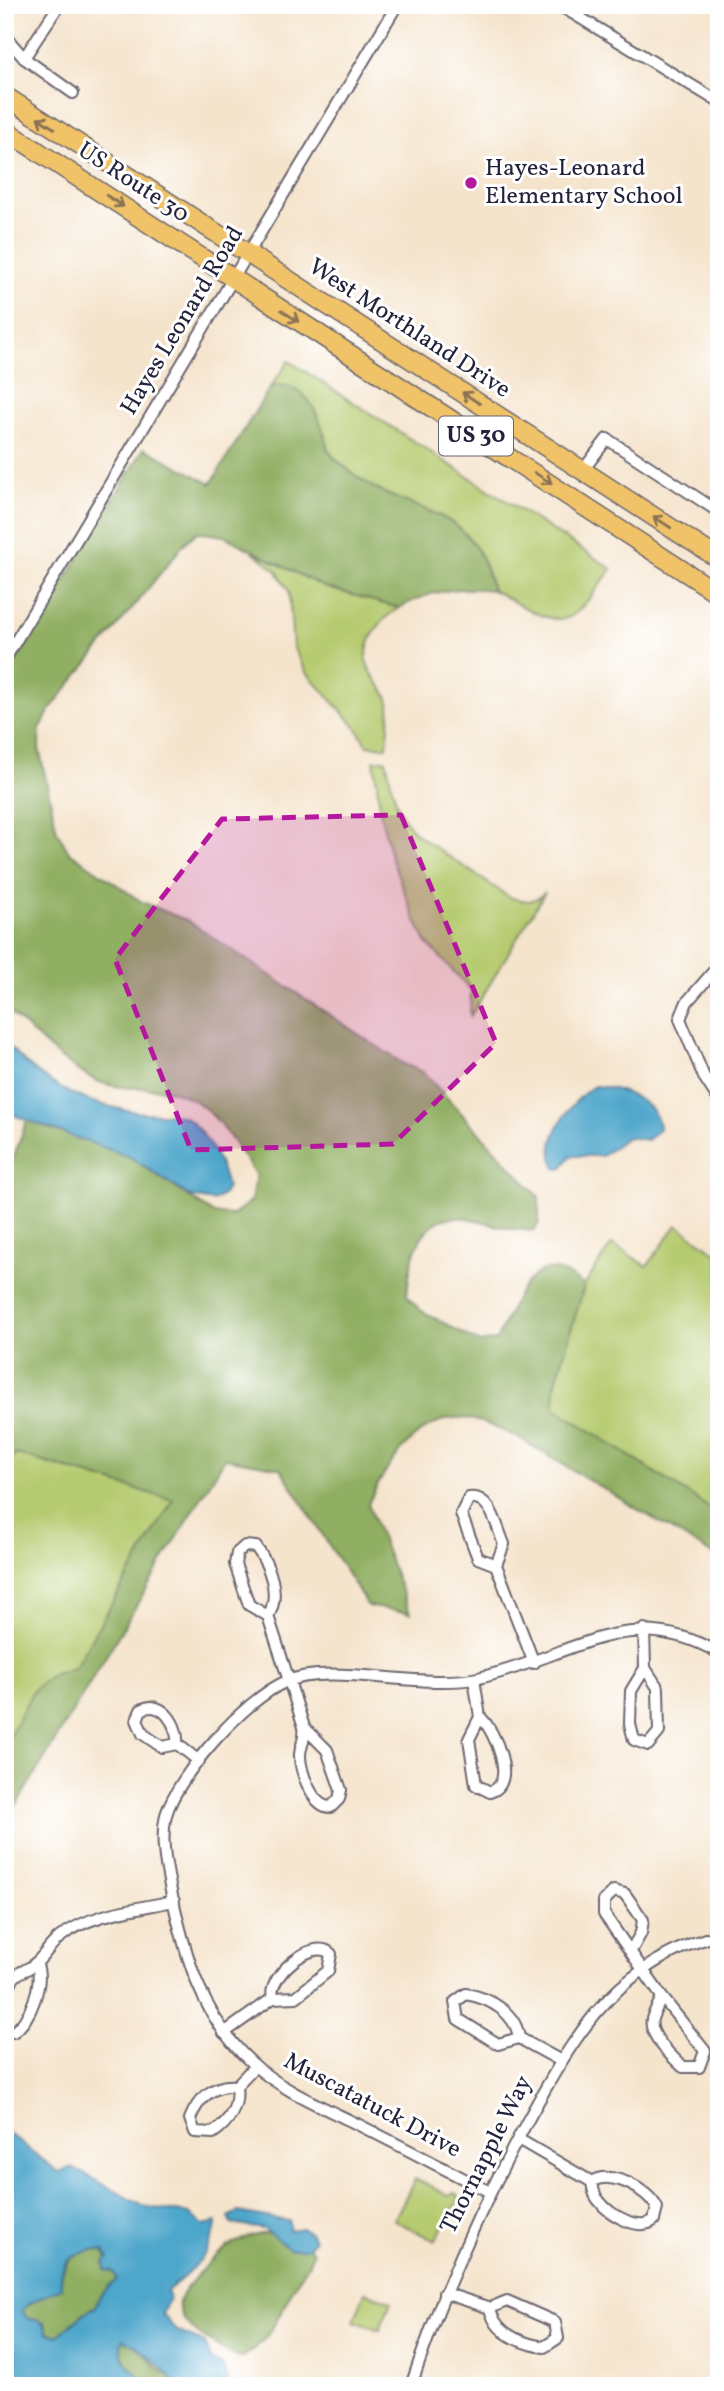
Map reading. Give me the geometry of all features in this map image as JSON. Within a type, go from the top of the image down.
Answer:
[{"type":"highway","name":"US 30","points":[[5,96],[248,254]]},
{"type":"highway","name":"US Route 30","points":[[5,130],[233,278]]},
{"type":"highway","name":"West Morthland Drive","points":[[248,254],[719,559]]},
{"type":"highway","name":"US 30","points":[[233,278],[719,594]]},
{"type":"street","points":[[24,58],[59,5]]},
{"type":"street","name":"Hayes Leonard Road","points":[[5,659],[397,5]]},
{"type":"street","points":[[559,5],[719,102]]},
{"type":"street","points":[[5,36],[24,58],[73,93]]},
{"type":"street","points":[[583,471],[607,439],[719,512]]},
{"type":"street","points":[[719,965],[687,1002],[680,1019],[704,1076],[719,1100]]},
{"type":"street","points":[[496,1565],[478,1558],[475,1551],[461,1514],[469,1498],[478,1498],[487,1504],[504,1544],[496,1565],[534,1664]]},
{"type":"street","points":[[268,1616],[275,1602],[274,1588],[261,1553],[256,1547],[245,1546],[237,1553],[235,1564],[250,1605],[268,1616],[304,1727],[306,1737],[300,1758],[315,1801],[322,1807],[331,1807],[339,1799],[341,1790],[327,1750],[304,1727]]},
{"type":"street","points":[[644,1629],[645,1668],[659,1695],[659,1732],[648,1745],[634,1740],[630,1724],[632,1685],[645,1668]]},
{"type":"street","name":"Muscatatuck Drive","points":[[490,2192],[325,2109],[255,2066],[224,2033],[190,1969],[174,1901],[163,1844],[166,1816],[177,1790],[250,1703],[289,1680],[323,1675],[429,1682],[474,1679],[534,1664],[601,1637],[644,1629],[685,1636],[719,1653]]},
{"type":"street","points":[[474,1679],[480,1717],[496,1736],[503,1777],[501,1785],[490,1792],[476,1785],[469,1748],[470,1733],[480,1717]]},
{"type":"street","points":[[177,1744],[199,1761]]},
{"type":"street","points":[[631,1951],[641,1933],[643,1920],[625,1894],[614,1891],[604,1901],[604,1914],[662,1997],[705,2051],[699,2067],[683,2067],[667,2051],[653,2028],[652,2018],[662,1997]]},
{"type":"street","points":[[5,1994],[17,1972],[36,1963],[60,1937],[89,1920],[174,1901]]},
{"type":"street","name":"Thornapple Way","points":[[411,2386],[444,2293],[490,2192],[561,2061],[599,2010],[621,1987],[644,1970],[688,1945],[719,1935]]},
{"type":"street","points":[[224,2033],[273,1998],[292,1999],[300,1994],[328,1971],[331,1954],[323,1948],[311,1949],[279,1975],[271,1991],[273,1998]]},
{"type":"street","points":[[5,2032],[13,2032],[22,2024],[39,1984],[40,1970],[36,1963]]},
{"type":"street","points":[[519,2038],[514,2020],[496,2006],[466,1994],[455,2003],[458,2019],[481,2035],[498,2044],[519,2038],[561,2061]]},
{"type":"street","points":[[236,2086],[236,2108],[225,2122],[212,2133],[195,2132],[190,2119],[203,2098],[219,2088],[236,2086],[255,2066]]},
{"type":"street","points":[[518,2139],[592,2182],[601,2204],[642,2226],[654,2220],[657,2208],[649,2196],[615,2178],[605,2176],[592,2182]]},
{"type":"street","points":[[444,2293],[489,2308],[507,2301],[532,2310],[555,2322],[558,2337],[544,2347],[515,2337],[497,2327],[489,2308]]},
{"type":"highlighted area","points":[[401,815],[496,1043],[393,1144],[191,1150],[115,959],[222,819]]},
{"type":"green space","points":[[289,361],[612,569],[584,605],[564,619],[554,619],[532,612],[492,590],[483,560],[470,540],[454,525],[374,488],[352,473],[331,454],[325,436],[309,416],[276,385],[269,389]]},
{"type":"green space","points":[[276,385],[295,389],[308,400],[318,416],[326,447],[335,459],[351,472],[373,487],[454,524],[470,539],[483,560],[492,590],[444,591],[421,597],[399,608],[324,587],[224,536],[197,532],[184,544],[51,708],[40,729],[39,748],[57,831],[68,851],[142,902],[188,921],[402,1063],[423,1072],[539,1197],[539,1222],[535,1230],[508,1228],[466,1218],[450,1218],[437,1222],[427,1230],[414,1254],[407,1296],[420,1310],[480,1343],[496,1340],[518,1295],[538,1273],[551,1270],[566,1273],[584,1286],[555,1385],[555,1408],[719,1514],[719,1558],[517,1437],[478,1421],[454,1418],[439,1421],[413,1438],[391,1463],[368,1504],[410,1613],[368,1606],[280,1468],[225,1458],[5,1824],[5,1744],[34,1689],[51,1675],[74,1668],[173,1500],[17,1454],[5,1464],[5,1182],[27,1120],[130,1157],[214,1214],[234,1215],[251,1200],[256,1175],[219,1122],[196,1102],[166,1090],[123,1087],[97,1081],[60,1057],[5,1008],[5,679],[144,448],[211,484],[269,389]]},
{"type":"green space","points":[[252,551],[324,587],[399,608],[379,626],[367,650],[369,668],[389,702],[387,747],[367,745],[356,727],[306,672],[293,647],[289,591],[276,570]]},
{"type":"green space","points":[[374,760],[386,760],[400,811],[405,821],[420,837],[509,897],[528,901],[537,899],[545,892],[470,1017],[471,990],[426,942],[391,857],[381,816]]},
{"type":"green space","points":[[677,1225],[719,1255],[719,1514],[555,1408],[555,1385],[584,1286],[612,1244],[647,1266]]},
{"type":"green space","points":[[16,1454],[173,1500],[74,1669],[51,1675],[5,1744],[5,1464]]},
{"type":"green space","points":[[415,2179],[449,2196],[454,2193],[460,2198],[435,2241],[394,2220]]},
{"type":"green space","points":[[270,2233],[306,2248],[309,2246],[313,2252],[267,2336],[259,2345],[239,2358],[189,2326],[180,2312],[179,2302],[188,2286],[227,2247],[247,2238]]},
{"type":"green space","points":[[104,2250],[117,2279],[99,2297],[95,2307],[57,2336],[47,2332],[45,2323],[27,2318],[22,2311],[27,2304],[61,2288],[62,2272],[68,2262],[79,2254]]},
{"type":"green space","points":[[365,2292],[391,2301],[380,2330],[354,2321]]},
{"type":"green space","points":[[122,2339],[142,2350],[169,2376],[175,2386],[148,2386],[124,2360]]},
{"type":"water","points":[[5,1042],[49,1081],[80,1097],[116,1108],[185,1117],[200,1131],[217,1158],[227,1187],[223,1195],[213,1201],[191,1197],[130,1157],[5,1112]]},
{"type":"water","points":[[594,1086],[614,1089],[635,1097],[652,1111],[659,1129],[647,1140],[627,1137],[602,1156],[571,1156],[561,1169],[556,1168],[552,1157],[555,1133],[568,1111]]},
{"type":"water","points":[[5,2131],[59,2172],[72,2167],[143,2206],[189,2214],[203,2225],[217,2222],[210,2245],[200,2261],[167,2291],[169,2298],[162,2314],[177,2331],[205,2343],[210,2359],[223,2367],[230,2386],[175,2386],[153,2359],[123,2339],[121,2346],[124,2359],[148,2386],[98,2386],[94,2382],[48,2386],[5,2383]],"holes":[[[93,2250],[104,2251],[109,2258],[104,2262],[105,2270],[113,2271],[117,2279],[99,2297],[95,2307],[57,2336],[47,2332],[42,2322],[27,2318],[22,2311],[28,2304],[61,2288],[64,2266],[72,2257]]]},
{"type":"water","points":[[238,2212],[289,2221],[289,2230],[302,2228],[311,2233],[314,2241],[306,2248],[290,2249],[264,2229],[231,2224],[229,2217]]},
{"type":"place","name":"Hayes-Leonard Elementary School","points":[[471,183]]}]
